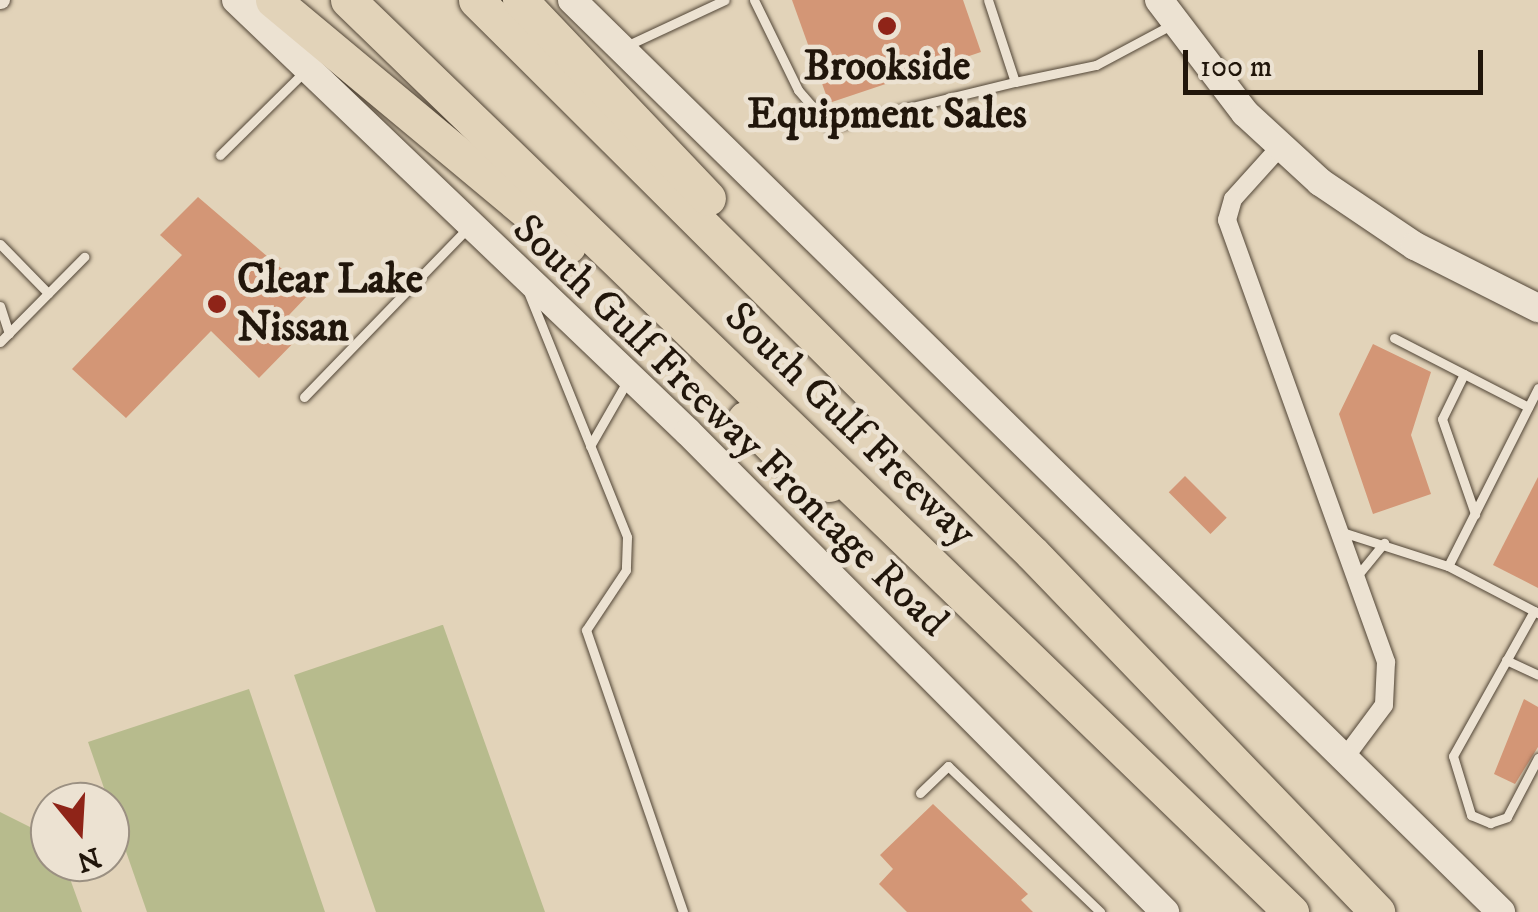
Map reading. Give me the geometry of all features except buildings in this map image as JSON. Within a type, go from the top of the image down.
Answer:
[{"type":"highway","points":[[274,0],[556,234],[787,461],[870,506]]},
{"type":"highway","name":"South Gulf Freeway","points":[[348,0],[1291,912]]},
{"type":"highway","name":"South Gulf Freeway","points":[[476,0],[1115,640],[1377,912]]},
{"type":"highway","points":[[520,0],[998,492],[1115,640]]},
{"type":"main road","name":"South Gulf Freeway Frontage Road","points":[[236,0],[524,281],[630,378],[1165,912]]},
{"type":"main road","points":[[572,0],[1501,912]]},
{"type":"main road","points":[[1166,12],[1280,147],[1415,246],[1538,308]]},
{"type":"main road","points":[[1464,912],[1469,879]]},
{"type":"street","points":[[1280,147],[1233,198],[1227,220],[1356,577],[1386,676],[1384,705],[1346,756]]},
{"type":"lane","points":[[622,48],[725,0]]},
{"type":"lane","points":[[754,0],[798,90],[830,127],[1096,65],[1166,12]]},
{"type":"lane","points":[[988,0],[1016,82]]},
{"type":"lane","points":[[220,155],[306,69]]},
{"type":"lane","points":[[304,397],[468,227]]},
{"type":"lane","points":[[0,244],[48,293]]},
{"type":"lane","points":[[0,342],[84,257]]},
{"type":"lane","points":[[524,281],[627,536],[626,570],[586,630],[683,912]]},
{"type":"lane","points":[[0,306],[8,334]]},
{"type":"lane","points":[[1394,338],[1533,403]]},
{"type":"lane","points":[[1464,374],[1442,419],[1474,514]]},
{"type":"lane","points":[[590,446],[630,378]]},
{"type":"lane","points":[[1448,566],[1538,388]]},
{"type":"lane","points":[[1340,532],[1448,566],[1536,612],[1452,756],[1471,815],[1490,824],[1507,817],[1538,758]]},
{"type":"lane","points":[[1356,577],[1384,544]]},
{"type":"lane","points":[[1506,660],[1538,675]]},
{"type":"lane","points":[[920,793],[948,766],[1100,912]]},
{"type":"green space","points":[[443,625],[545,912],[376,912],[294,675]]},
{"type":"green space","points":[[249,689],[325,912],[147,912],[130,863],[130,782],[102,782],[88,742]]},
{"type":"green space","points":[[0,812],[30,827],[30,882],[71,882],[82,912],[0,912]]},
{"type":"place","name":"Brookside Equipment Sales","points":[[887,26]]},
{"type":"place","name":"Clear Lake Nissan","points":[[217,304]]}]
